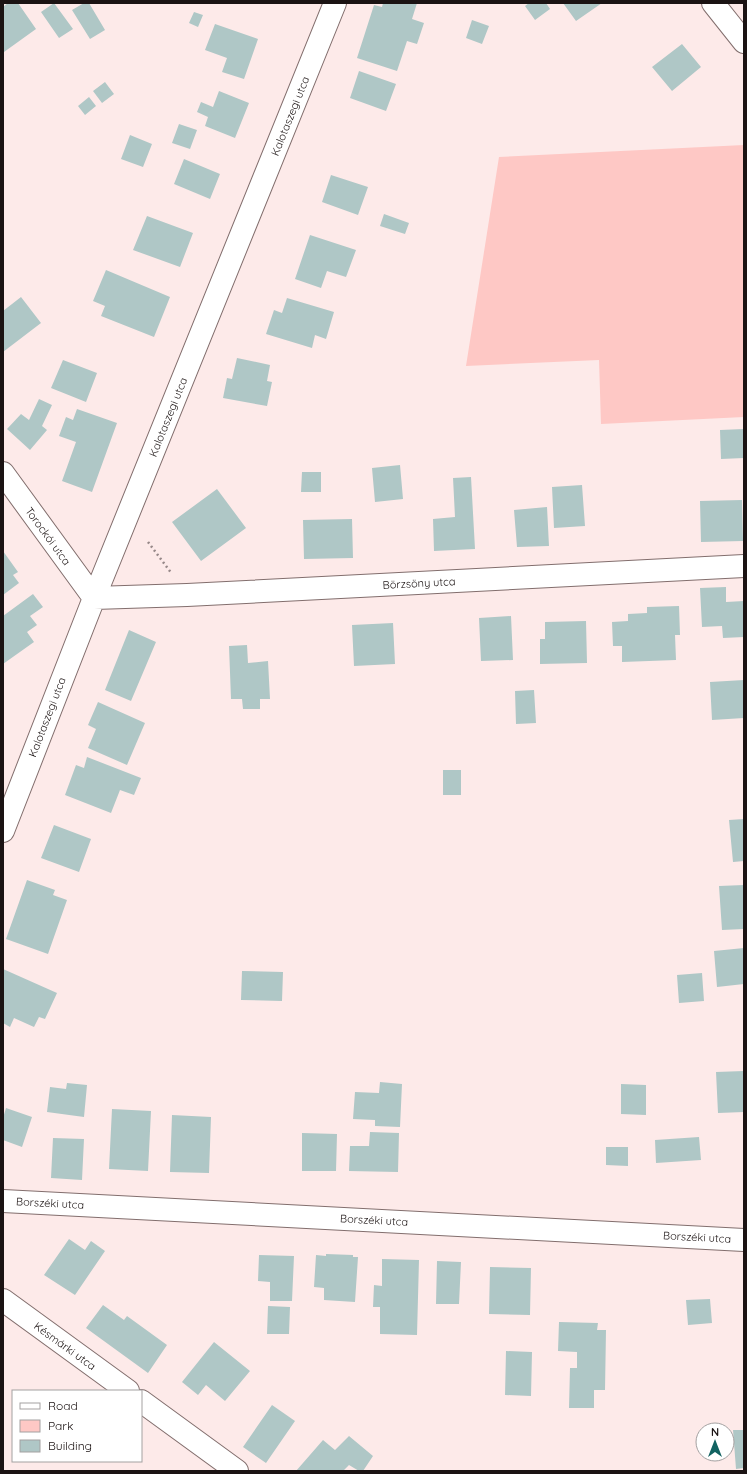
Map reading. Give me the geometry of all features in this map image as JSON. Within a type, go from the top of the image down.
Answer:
[{"type":"street","name":"Kalotaszegi utca","points":[[3,831],[94,598],[335,3]]},
{"type":"street","points":[[713,3],[744,42]]},
{"type":"street","name":"Torockói utca","points":[[3,473],[94,598]]},
{"type":"street","name":"Börzsöny utca","points":[[94,598],[187,595],[744,566]]},
{"type":"street","name":"Borszéki utca","points":[[3,1201],[744,1240]]},
{"type":"street","name":"Késmárki utca","points":[[3,1300],[127,1390]]},
{"type":"street","points":[[142,1402],[237,1471]]},
{"type":"path","points":[[148,542],[187,595]]},
{"type":"green space","points":[[744,145],[744,417],[601,424],[599,360],[466,366],[499,157]]},
{"type":"building","points":[[8,3],[18,3],[36,29],[4,52],[3,7]]},
{"type":"building","points":[[54,3],[73,29],[59,38],[41,12]]},
{"type":"building","points":[[84,3],[89,3],[105,30],[90,39],[72,10]]},
{"type":"building","points":[[383,3],[417,3],[412,19],[424,23],[417,44],[407,41],[397,71],[357,58],[374,5],[382,7]]},
{"type":"building","points":[[529,3],[546,3],[550,9],[535,20],[525,6]]},
{"type":"building","points":[[563,3],[602,3],[576,21]]},
{"type":"building","points":[[194,12],[203,15],[198,27],[189,23]]},
{"type":"building","points":[[472,20],[489,26],[482,44],[466,38]]},
{"type":"building","points":[[215,24],[258,39],[244,79],[222,72],[227,58],[205,50]]},
{"type":"building","points":[[682,44],[701,67],[672,91],[652,67]]},
{"type":"building","points":[[359,71],[396,84],[386,111],[350,98]]},
{"type":"building","points":[[105,82],[114,94],[102,103],[93,91]]},
{"type":"building","points":[[219,91],[249,103],[235,138],[205,126],[208,117],[197,112],[201,102],[213,107]]},
{"type":"building","points":[[89,97],[96,106],[85,115],[78,106]]},
{"type":"building","points":[[179,124],[197,130],[190,149],[172,143]]},
{"type":"building","points":[[130,135],[152,144],[143,167],[121,159]]},
{"type":"building","points":[[184,159],[220,174],[210,199],[174,184]]},
{"type":"building","points":[[331,175],[368,187],[358,215],[322,202]]},
{"type":"building","points":[[384,214],[409,223],[405,234],[380,226]]},
{"type":"building","points":[[147,216],[193,233],[180,267],[133,250]]},
{"type":"building","points":[[310,235],[356,250],[346,277],[327,271],[321,288],[295,279]]},
{"type":"building","points":[[106,270],[170,297],[154,337],[101,316],[105,306],[93,301]]},
{"type":"building","points":[[21,297],[41,323],[3,352],[3,311]]},
{"type":"building","points":[[287,298],[334,312],[326,339],[315,335],[312,348],[266,334],[274,310],[282,313]]},
{"type":"building","points":[[237,358],[270,365],[267,381],[272,382],[267,406],[223,398],[227,378],[232,379]]},
{"type":"building","points":[[63,360],[97,373],[86,402],[51,388]]},
{"type":"building","points":[[39,399],[52,405],[42,426],[47,430],[30,450],[7,429],[21,414],[29,420]]},
{"type":"building","points":[[77,409],[117,423],[92,492],[62,481],[76,442],[59,436],[66,417],[73,420]]},
{"type":"building","points":[[744,429],[744,458],[721,459],[720,430]]},
{"type":"building","points":[[400,465],[403,499],[375,502],[372,468]]},
{"type":"building","points":[[302,472],[321,472],[321,492],[301,492]]},
{"type":"building","points":[[471,477],[475,549],[434,551],[433,519],[455,517],[453,478]]},
{"type":"building","points":[[582,485],[585,526],[554,528],[552,487]]},
{"type":"building","points":[[217,489],[246,528],[201,561],[172,522]]},
{"type":"building","points":[[742,500],[743,541],[701,542],[700,501]]},
{"type":"building","points":[[547,507],[549,546],[517,547],[514,510]]},
{"type":"building","points":[[352,519],[353,558],[304,559],[303,520]]},
{"type":"building","points":[[3,551],[18,572],[13,575],[19,583],[3,595]]},
{"type":"building","points":[[726,587],[726,602],[744,601],[744,637],[723,638],[722,626],[702,627],[700,588]]},
{"type":"building","points":[[33,594],[43,607],[30,616],[37,625],[27,632],[34,642],[3,664],[3,616]]},
{"type":"building","points":[[679,606],[680,635],[675,635],[676,660],[622,662],[622,646],[613,646],[612,622],[628,621],[628,614],[647,613],[647,607]]},
{"type":"building","points":[[511,616],[513,660],[481,661],[479,618]]},
{"type":"building","points":[[586,621],[587,663],[540,664],[540,639],[545,639],[545,622]]},
{"type":"building","points":[[393,623],[395,664],[354,666],[352,625]]},
{"type":"building","points":[[129,630],[156,642],[131,701],[105,690]]},
{"type":"building","points":[[247,645],[248,663],[268,661],[270,699],[260,699],[260,709],[243,709],[242,699],[231,699],[229,646]]},
{"type":"building","points":[[744,680],[744,718],[712,720],[710,682]]},
{"type":"building","points":[[534,690],[536,723],[516,724],[515,691]]},
{"type":"building","points":[[98,702],[145,723],[127,765],[88,748],[96,729],[88,725]]},
{"type":"building","points":[[87,757],[141,778],[134,795],[120,790],[111,813],[65,795],[76,765],[84,768]]},
{"type":"building","points":[[443,770],[461,770],[461,795],[443,795]]},
{"type":"building","points":[[744,819],[744,861],[733,862],[729,820]]},
{"type":"building","points":[[54,825],[91,839],[79,872],[41,858]]},
{"type":"building","points":[[27,880],[55,890],[53,895],[67,900],[48,954],[6,939]]},
{"type":"building","points":[[744,885],[744,929],[722,930],[719,886]]},
{"type":"building","points":[[744,948],[744,984],[717,987],[714,951]]},
{"type":"building","points":[[3,969],[57,993],[45,1019],[39,1017],[34,1027],[14,1018],[10,1027],[3,1023]]},
{"type":"building","points":[[242,971],[283,972],[282,1001],[241,1000]]},
{"type":"building","points":[[702,973],[704,1001],[679,1003],[677,975]]},
{"type":"building","points":[[744,1071],[744,1112],[718,1113],[716,1072]]},
{"type":"building","points":[[380,1082],[402,1084],[400,1127],[375,1126],[375,1120],[353,1119],[355,1092],[379,1093]]},
{"type":"building","points":[[67,1083],[87,1085],[84,1117],[47,1112],[50,1087],[66,1089]]},
{"type":"building","points":[[621,1084],[646,1085],[646,1115],[621,1114]]},
{"type":"building","points":[[6,1108],[32,1117],[22,1147],[3,1140],[3,1118]]},
{"type":"building","points":[[112,1109],[151,1111],[148,1171],[109,1169]]},
{"type":"building","points":[[172,1115],[211,1117],[209,1173],[170,1172]]},
{"type":"building","points":[[370,1132],[399,1133],[398,1172],[349,1171],[350,1146],[369,1146]]},
{"type":"building","points":[[302,1133],[337,1134],[336,1171],[302,1171]]},
{"type":"building","points":[[699,1137],[701,1160],[656,1163],[655,1140]]},
{"type":"building","points":[[53,1138],[84,1139],[82,1180],[51,1178]]},
{"type":"building","points":[[606,1147],[628,1147],[628,1166],[606,1165]]},
{"type":"building","points":[[69,1239],[85,1250],[91,1241],[105,1251],[75,1295],[44,1275]]},
{"type":"building","points":[[326,1254],[353,1255],[353,1257],[358,1257],[355,1302],[324,1300],[324,1288],[314,1287],[316,1255],[326,1256]]},
{"type":"building","points":[[259,1255],[294,1256],[292,1301],[270,1301],[270,1282],[258,1281]]},
{"type":"building","points":[[382,1259],[419,1260],[417,1335],[380,1334],[380,1307],[373,1307],[374,1285],[382,1286]]},
{"type":"building","points":[[437,1261],[461,1262],[459,1304],[436,1304]]},
{"type":"building","points":[[490,1267],[531,1268],[530,1315],[489,1314]]},
{"type":"building","points":[[710,1299],[712,1323],[688,1325],[686,1300]]},
{"type":"building","points":[[103,1305],[124,1320],[127,1316],[167,1345],[148,1373],[86,1328]]},
{"type":"building","points":[[268,1306],[290,1307],[289,1334],[267,1334]]},
{"type":"building","points":[[559,1322],[598,1323],[597,1330],[606,1330],[605,1390],[594,1390],[594,1408],[569,1408],[570,1368],[577,1368],[577,1352],[558,1351]]},
{"type":"building","points":[[214,1342],[250,1371],[225,1401],[206,1385],[198,1395],[182,1382]]},
{"type":"building","points":[[506,1351],[532,1352],[531,1396],[505,1395]]},
{"type":"building","points":[[272,1405],[295,1421],[266,1463],[243,1447]]},
{"type":"building","points":[[735,1430],[744,1430],[744,1468],[736,1469]]},
{"type":"building","points":[[349,1436],[373,1456],[363,1471],[359,1471],[349,1465],[343,1471],[296,1471],[323,1440],[335,1450]]}]
